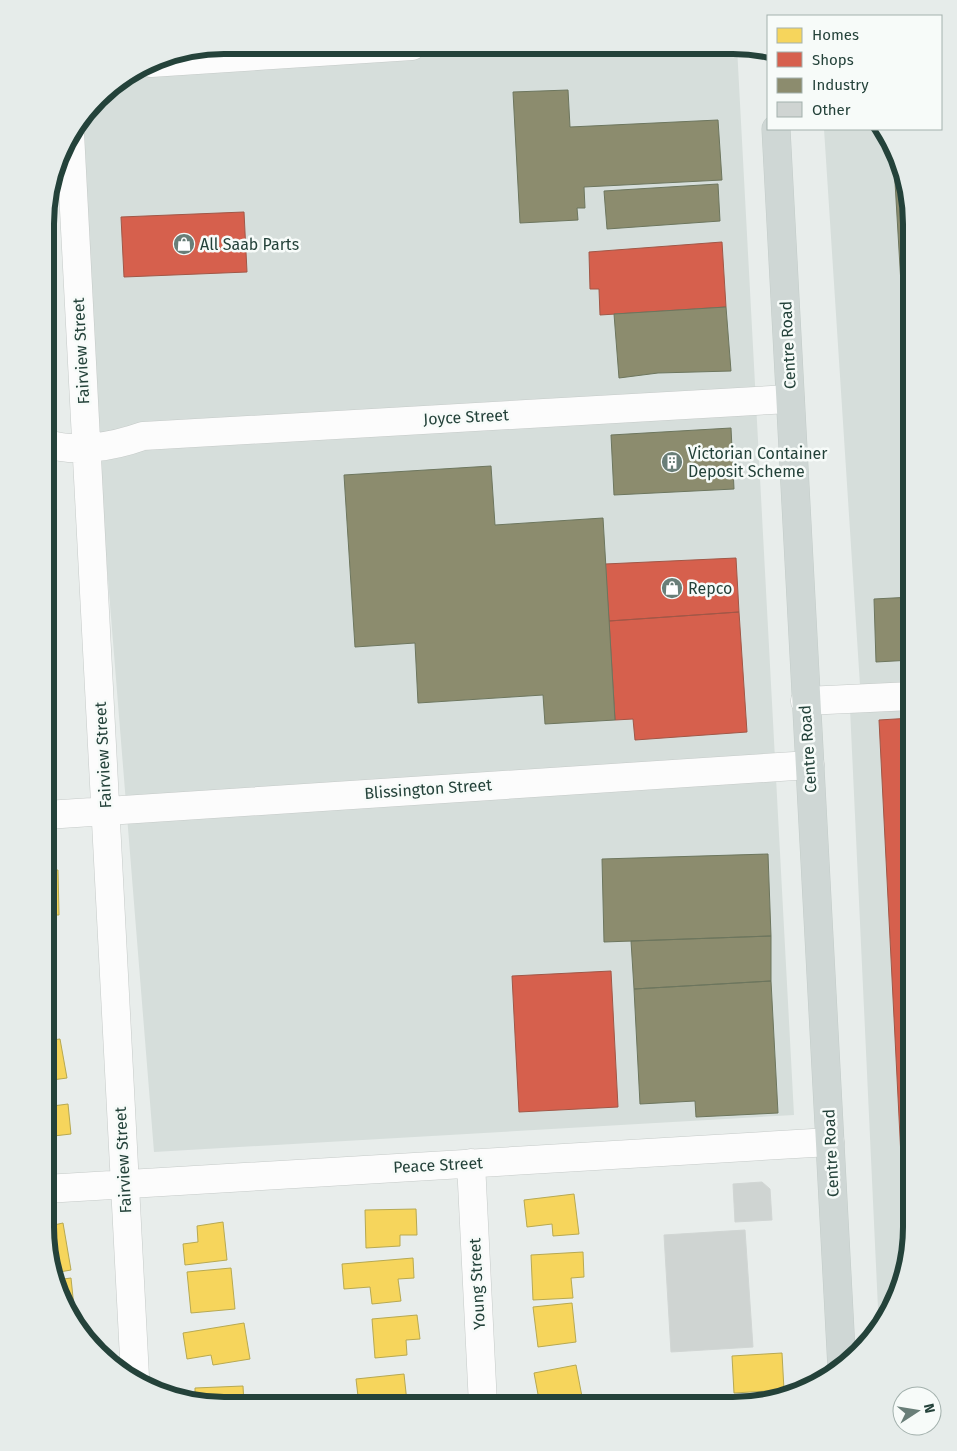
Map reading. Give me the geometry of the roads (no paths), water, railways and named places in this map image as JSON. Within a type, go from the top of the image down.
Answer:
[{"type":"main road","name":"Centre Road","points":[[776,130],[841,1358]]},
{"type":"street","points":[[175,61],[289,54]]},
{"type":"street","name":"Fairview Street","points":[[71,151],[135,1371]]},
{"type":"street","name":"Joyce Street","points":[[54,446],[116,427],[143,436],[790,399]]},
{"type":"street","name":"Joyce Street","points":[[54,432],[85,438]]},
{"type":"street","points":[[805,701],[903,696]]},
{"type":"street","name":"Blissington Street","points":[[54,814],[810,765]]},
{"type":"street","name":"Peace Street","points":[[54,1188],[830,1142]]},
{"type":"street","name":"Young Street","points":[[471,1163],[483,1397]]},
{"type":"place","name":"All Saab Parts","points":[[184,244]]},
{"type":"place","name":"Victorian Container Deposit Scheme","points":[[672,462]]},
{"type":"place","name":"Repco","points":[[672,588]]}]
